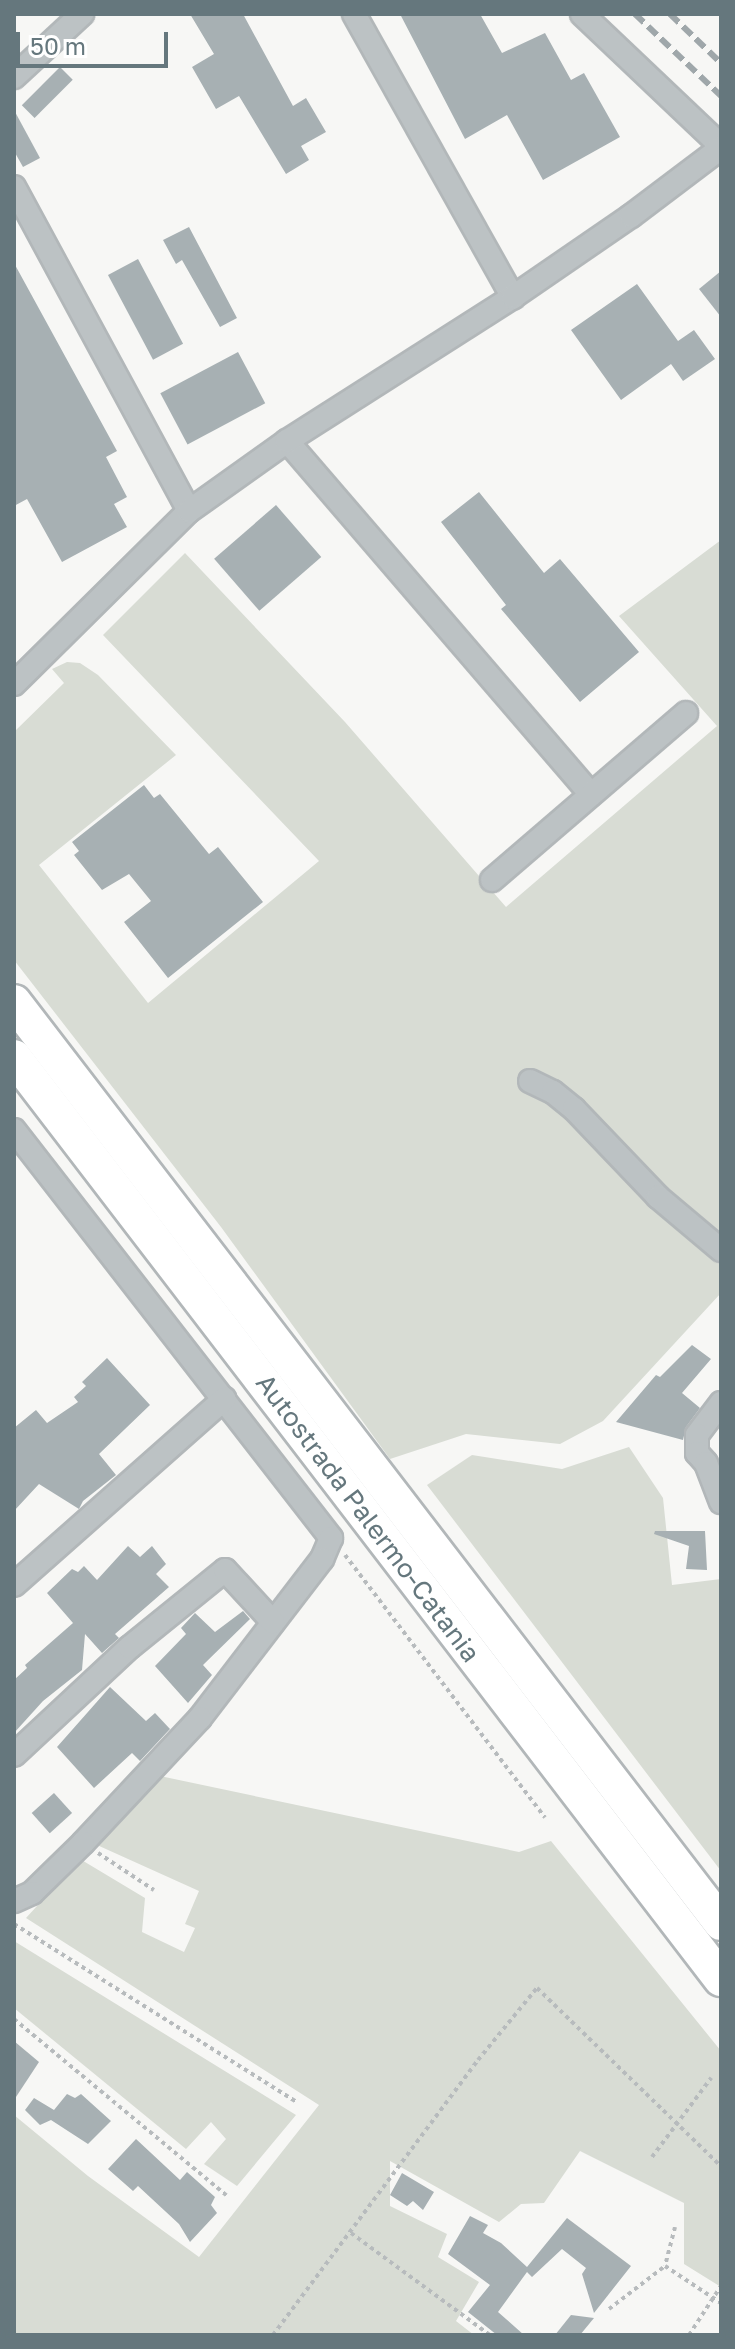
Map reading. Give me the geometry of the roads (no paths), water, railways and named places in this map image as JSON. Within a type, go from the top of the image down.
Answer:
[{"type":"highway","name":"Autostrada Palermo-Catania","points":[[14,1002],[721,1923]]},
{"type":"highway","name":"Autostrada Palermo-Catania","points":[[14,1057],[721,1979]]},
{"type":"street","points":[[14,77],[82,14]]},
{"type":"street","points":[[354,14],[513,297]]},
{"type":"street","points":[[14,684],[189,511],[287,441],[513,297],[631,216],[721,147],[582,14]]},
{"type":"street","points":[[14,187],[189,511]]},
{"type":"street","points":[[287,441],[591,794]]},
{"type":"street","points":[[492,880],[686,713]]},
{"type":"street","points":[[530,1081],[574,1109],[658,1197],[721,1250]]},
{"type":"street","points":[[14,1130],[331,1538],[322,1559],[200,1718],[83,1843],[32,1893],[14,1901]]},
{"type":"street","points":[[14,1585],[224,1399]]},
{"type":"street","points":[[721,1403],[697,1435],[697,1453],[706,1463],[721,1502]]},
{"type":"street","points":[[14,1755],[189,1595],[225,1570],[273,1622]]},
{"type":"railway","points":[[635,14],[721,96]]},
{"type":"railway","points":[[670,14],[721,63]]}]
